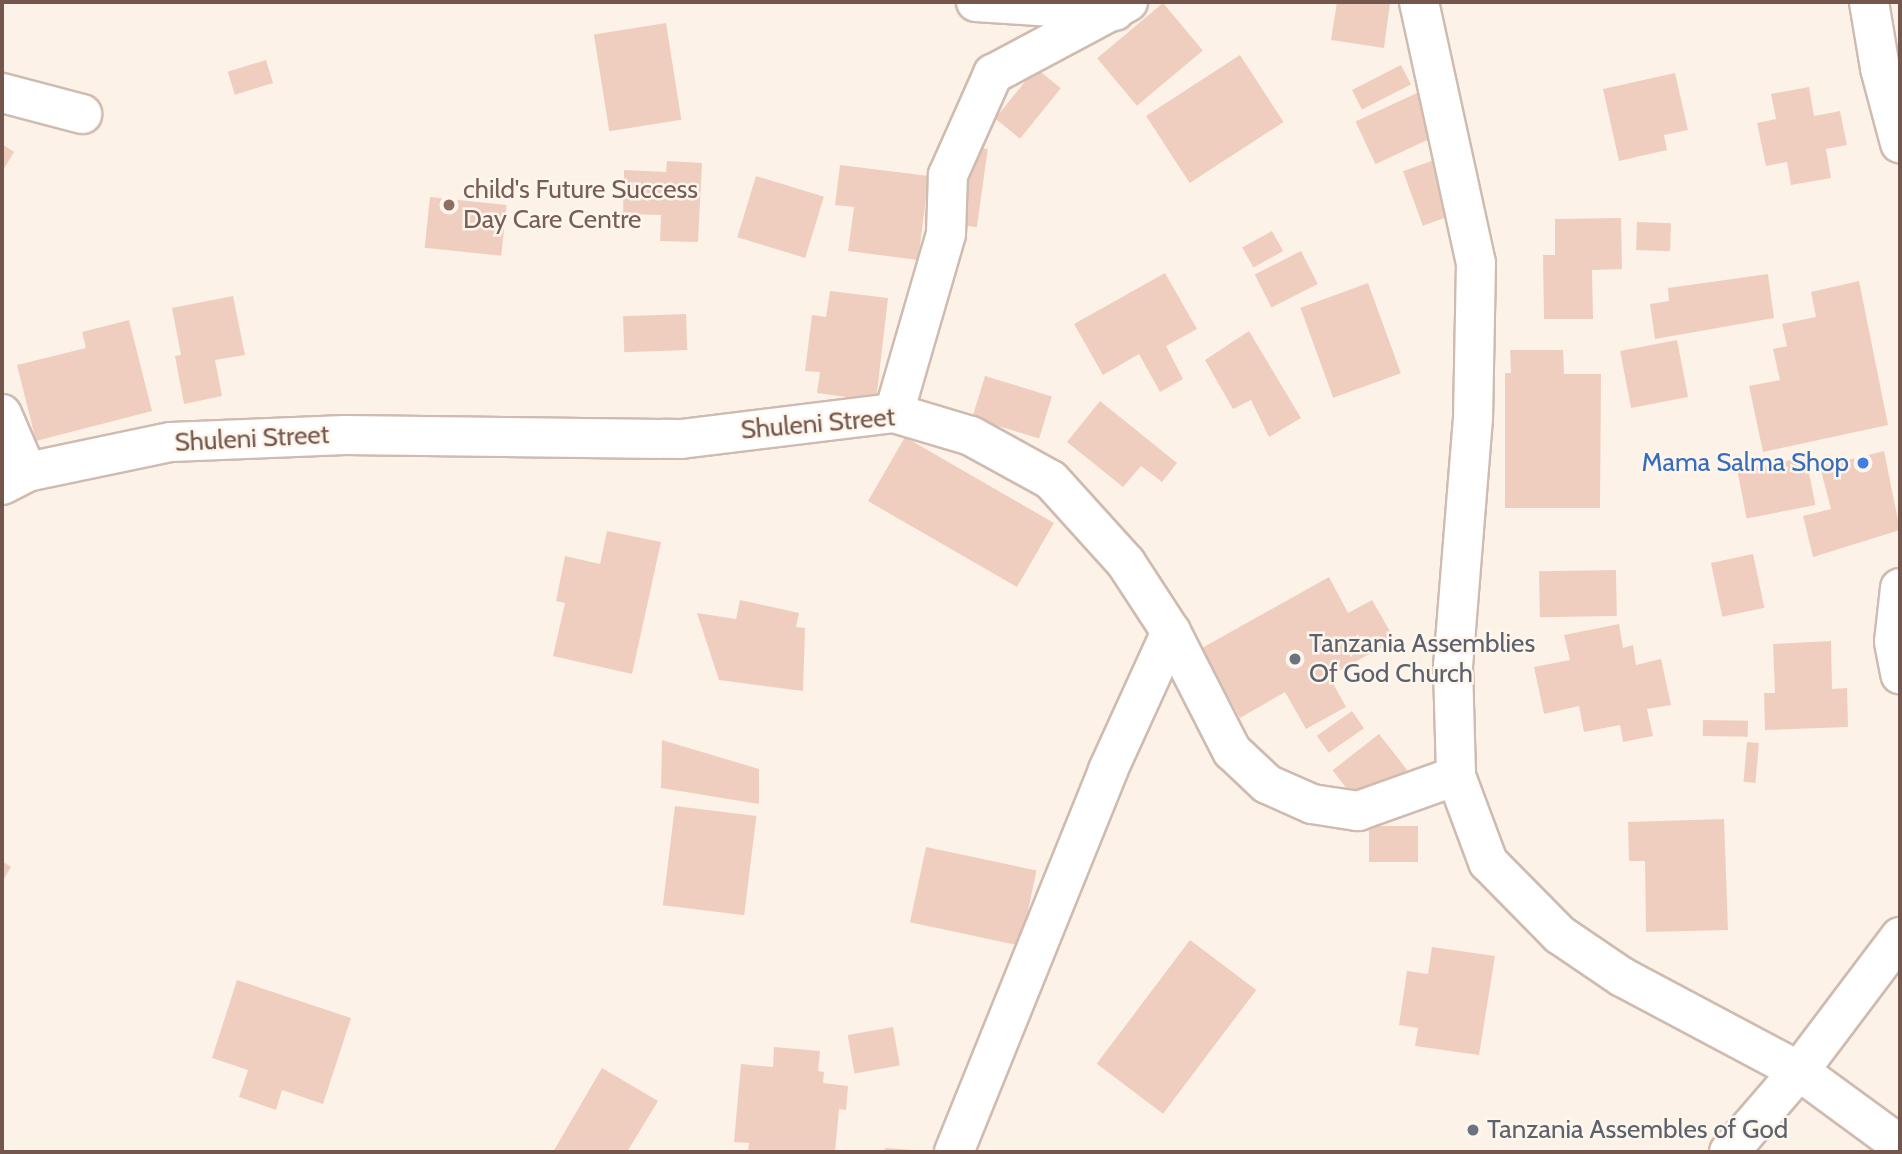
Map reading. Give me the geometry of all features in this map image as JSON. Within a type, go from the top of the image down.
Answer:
[{"type":"street","points":[[976,2],[1121,6]]},
{"type":"street","points":[[1419,2],[1476,263],[1474,418],[1453,667],[1456,776],[1488,862],[1560,935],[1622,976],[1799,1071],[1863,1115],[1900,1145]]},
{"type":"street","points":[[1869,2],[1880,68],[1900,143]]},
{"type":"street","points":[[894,413],[946,234],[948,175],[993,74],[1121,6]]},
{"type":"street","points":[[2,93],[82,114]]},
{"type":"street","name":"Shuleni Street","points":[[14,479],[172,442],[345,435],[681,439],[894,413],[971,436],[1051,480],[1126,563],[1171,632],[1232,751],[1267,784],[1312,804],[1358,811],[1456,776]]},
{"type":"street","points":[[2,414],[14,479]]},
{"type":"street","points":[[1900,588],[1894,642],[1900,674]]},
{"type":"street","points":[[954,1152],[1108,770],[1171,632]]},
{"type":"street","points":[[1729,1152],[1799,1071],[1900,937]]},
{"type":"street","points":[[1863,1115],[1900,1120]]},
{"type":"building","points":[[1337,2],[1390,3],[1384,48],[1331,40]]},
{"type":"building","points":[[1163,3],[1203,50],[1137,106],[1097,58]]},
{"type":"building","points":[[666,23],[681,120],[609,131],[594,34]]},
{"type":"building","points":[[1240,55],[1284,122],[1190,183],[1146,116]]},
{"type":"building","points":[[266,60],[273,83],[235,95],[228,72]]},
{"type":"building","points":[[1401,65],[1411,85],[1362,110],[1352,90]]},
{"type":"building","points":[[1036,68],[1061,88],[1020,139],[995,119]]},
{"type":"building","points":[[1675,73],[1688,130],[1664,135],[1667,150],[1619,161],[1603,89]]},
{"type":"building","points":[[1809,87],[1814,116],[1840,111],[1847,145],[1826,149],[1831,178],[1791,185],[1787,162],[1766,166],[1757,123],[1776,119],[1771,94]]},
{"type":"building","points":[[1419,92],[1439,135],[1375,164],[1356,122]]},
{"type":"building","points":[[2,144],[14,152],[2,172]]},
{"type":"building","points":[[967,146],[988,149],[977,227],[956,224]]},
{"type":"building","points":[[1434,160],[1454,215],[1423,226],[1403,171]]},
{"type":"building","points":[[667,161],[702,163],[698,242],[660,241],[661,215],[623,214],[624,170],[666,172]]},
{"type":"building","points":[[840,165],[929,176],[918,260],[848,251],[854,207],[835,205]]},
{"type":"building","points":[[756,176],[824,197],[805,258],[737,237]]},
{"type":"building","points":[[430,197],[507,205],[501,256],[425,248]]},
{"type":"building","points":[[1621,218],[1622,269],[1592,270],[1593,319],[1544,319],[1543,255],[1555,255],[1555,219]]},
{"type":"building","points":[[1637,222],[1671,223],[1670,251],[1636,250]]},
{"type":"building","points":[[1272,231],[1283,251],[1253,268],[1242,247]]},
{"type":"building","points":[[1301,251],[1318,284],[1271,308],[1255,275]]},
{"type":"building","points":[[1165,273],[1197,329],[1166,346],[1183,379],[1160,392],[1139,354],[1103,375],[1074,324]]},
{"type":"building","points":[[1768,274],[1774,318],[1655,339],[1650,304],[1669,301],[1668,288]]},
{"type":"building","points":[[1859,281],[1888,425],[1763,452],[1749,386],[1780,380],[1773,349],[1787,346],[1782,324],[1816,317],[1811,292]]},
{"type":"building","points":[[1368,283],[1401,373],[1333,398],[1300,308]]},
{"type":"building","points":[[830,291],[888,298],[876,401],[817,393],[820,372],[805,371],[812,315],[826,317]]},
{"type":"building","points":[[233,296],[245,355],[215,360],[222,396],[184,404],[175,356],[181,355],[172,308]]},
{"type":"building","points":[[686,314],[687,350],[624,352],[623,316]]},
{"type":"building","points":[[129,320],[152,411],[36,441],[17,365],[86,348],[82,332]]},
{"type":"building","points":[[1249,331],[1301,418],[1269,437],[1251,400],[1233,409],[1205,360]]},
{"type":"building","points":[[1677,340],[1688,397],[1631,408],[1620,351]]},
{"type":"building","points":[[1510,350],[1563,350],[1564,374],[1601,374],[1600,508],[1505,508],[1505,373],[1511,373]]},
{"type":"building","points":[[985,376],[1052,396],[1039,439],[972,418]]},
{"type":"building","points":[[1100,401],[1177,463],[1162,482],[1141,466],[1123,487],[1067,442]]},
{"type":"building","points":[[905,437],[1054,523],[1017,587],[868,501]]},
{"type":"building","points":[[1884,451],[1900,530],[1813,557],[1803,516],[1831,509],[1820,467]]},
{"type":"building","points":[[1806,457],[1815,505],[1747,518],[1737,470]]},
{"type":"building","points":[[607,531],[661,542],[632,674],[553,656],[565,603],[556,601],[565,556],[600,564]]},
{"type":"building","points":[[1753,554],[1764,608],[1722,617],[1711,563]]},
{"type":"building","points":[[1616,570],[1617,616],[1540,617],[1539,571]]},
{"type":"building","points":[[1329,577],[1348,613],[1372,600],[1395,640],[1329,676],[1346,707],[1306,729],[1285,692],[1240,718],[1202,648]]},
{"type":"building","points":[[740,600],[799,613],[796,627],[805,628],[803,691],[719,680],[697,613],[736,619]]},
{"type":"building","points":[[1619,624],[1623,648],[1633,645],[1636,665],[1661,659],[1671,705],[1647,709],[1653,736],[1623,742],[1620,725],[1584,732],[1579,706],[1544,714],[1534,667],[1570,660],[1564,635]]},
{"type":"building","points":[[1831,641],[1832,689],[1847,688],[1848,727],[1765,730],[1764,693],[1775,693],[1773,644]]},
{"type":"building","points":[[1352,711],[1364,728],[1329,753],[1317,736]]},
{"type":"building","points":[[1703,720],[1748,721],[1748,737],[1703,736]]},
{"type":"building","points":[[1379,734],[1407,770],[1361,807],[1333,770]]},
{"type":"building","points":[[662,740],[759,769],[759,804],[661,788]]},
{"type":"building","points":[[1747,742],[1759,743],[1755,783],[1744,782]]},
{"type":"building","points":[[675,806],[756,816],[744,915],[663,905]]},
{"type":"building","points":[[1724,819],[1728,930],[1646,932],[1645,861],[1629,861],[1628,822]]},
{"type":"building","points":[[1369,826],[1418,826],[1418,862],[1369,862]]},
{"type":"building","points":[[926,847],[1037,870],[1021,946],[910,922]]},
{"type":"building","points":[[2,861],[11,867],[2,882]]},
{"type":"building","points":[[1190,940],[1256,990],[1163,1114],[1097,1064]]},
{"type":"building","points":[[1432,947],[1495,956],[1479,1055],[1415,1046],[1418,1028],[1399,1025],[1407,971],[1428,974]]},
{"type":"building","points":[[237,980],[351,1018],[323,1104],[282,1090],[276,1110],[239,1097],[248,1070],[212,1058]]},
{"type":"building","points":[[893,1027],[900,1065],[854,1073],[848,1035]]},
{"type":"building","points":[[774,1047],[820,1051],[818,1071],[824,1072],[823,1083],[848,1086],[846,1110],[839,1109],[835,1152],[748,1152],[749,1143],[734,1142],[741,1064],[773,1067]]},
{"type":"building","points":[[602,1068],[658,1101],[627,1152],[553,1152]]},
{"type":"building","points":[[885,1148],[913,1150],[913,1152],[884,1152]]},
{"type":"place","name":"child's Future Success Day Care Centre","points":[[449,205]]},
{"type":"place","name":"Mama Salma Shop","points":[[1863,463]]},
{"type":"place","name":"Tanzania Assemblies Of God Church","points":[[1295,659]]},
{"type":"place","name":"Tanzania Assembles of God","points":[[1473,1130]]}]
